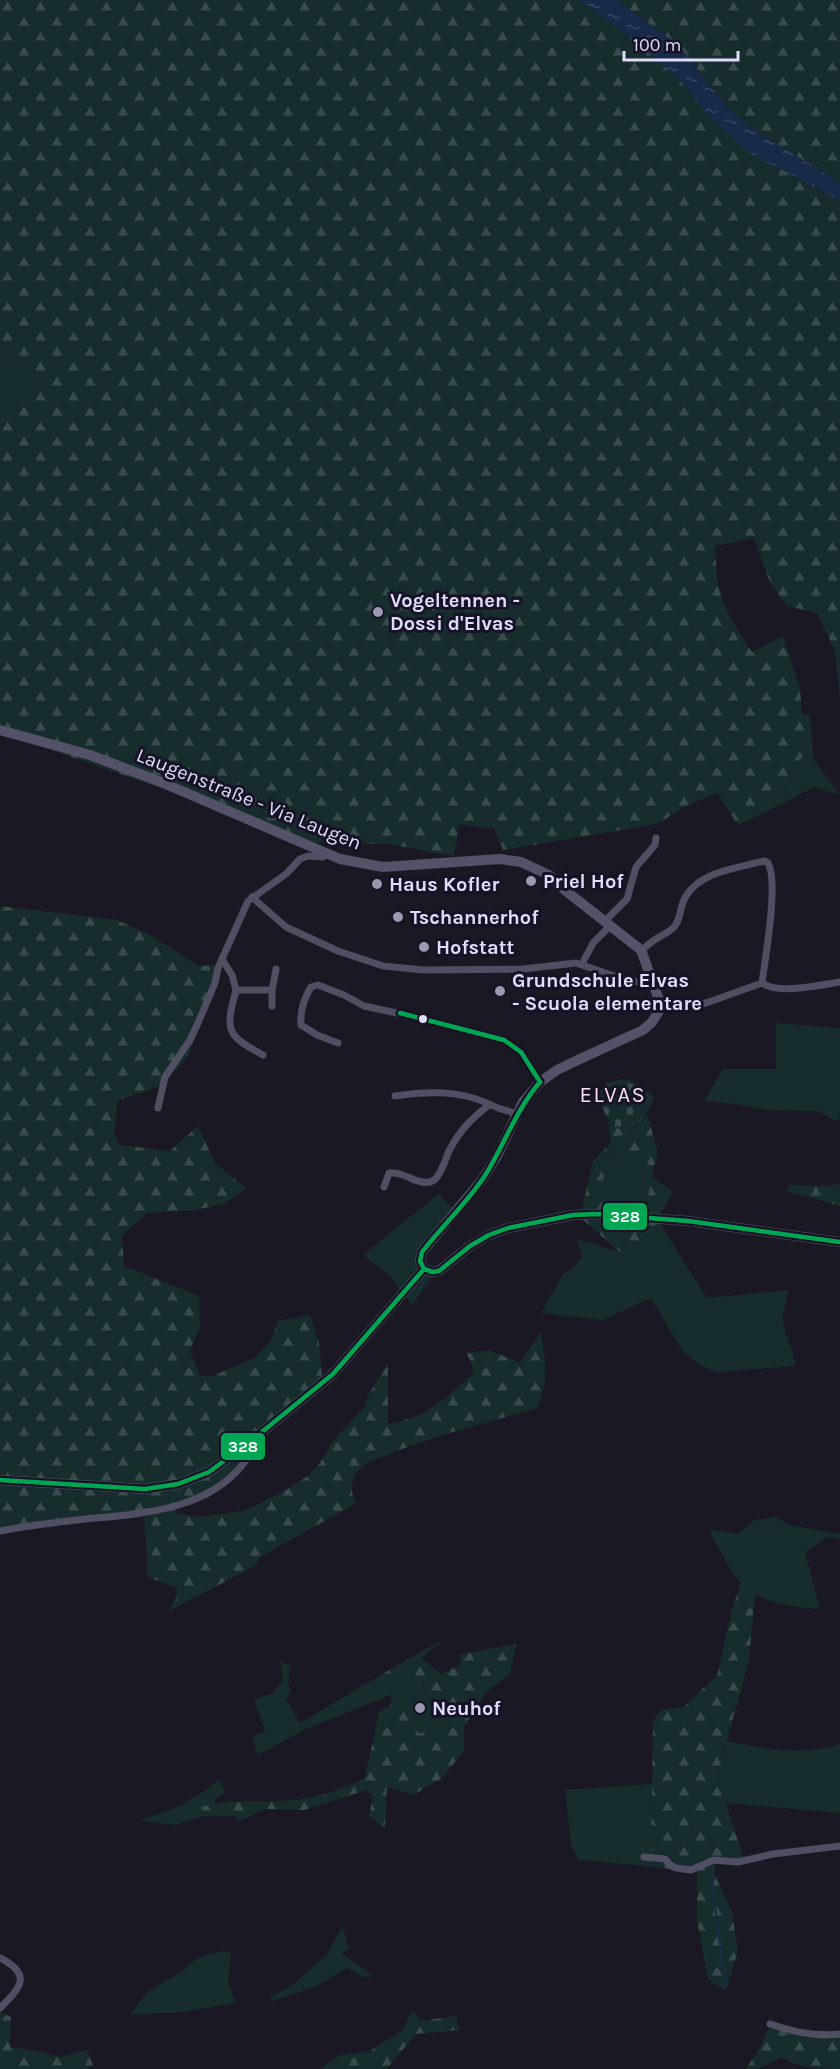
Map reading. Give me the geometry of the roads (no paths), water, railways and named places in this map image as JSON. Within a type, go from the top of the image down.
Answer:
[{"type":"street","name":"Laugenstraße - Via Laugen","points":[[0,730],[90,755],[161,782],[347,861],[383,867],[500,859],[521,862],[549,874],[566,891],[641,950]]},
{"type":"street","points":[[582,964],[593,943],[627,899],[636,867],[655,845],[656,838]]},
{"type":"street","points":[[300,859],[301,843]]},
{"type":"street","points":[[158,1108],[165,1077],[190,1040],[244,908],[252,897],[286,874],[300,859],[308,856],[323,857],[325,853]]},
{"type":"street","points":[[762,983],[773,890],[771,867],[764,861],[714,874],[691,889],[684,898],[674,929],[641,950],[659,1007],[657,1015],[643,1030],[572,1063],[540,1082],[523,1102],[497,1156],[482,1180],[422,1252],[420,1261],[424,1269],[439,1271],[470,1246],[489,1235],[508,1228],[573,1215],[688,1221],[840,1242]]},
{"type":"street","points":[[252,897],[286,927],[346,954],[383,966],[424,970],[523,969],[582,964],[629,981],[638,982],[651,978]]},
{"type":"street","points":[[222,959],[232,975],[236,990],[228,1021],[232,1034],[263,1056]]},
{"type":"street","points":[[272,1006],[276,969]]},
{"type":"street","points":[[762,983],[765,986],[782,989],[840,982]]},
{"type":"street","points":[[659,1007],[683,1007],[706,1003],[762,983]]},
{"type":"street","points":[[338,1043],[317,1035],[301,1025],[300,1016],[311,987],[318,985],[364,1006],[438,1022],[504,1040],[521,1052],[540,1082]]},
{"type":"street","points":[[236,990],[272,990]]},
{"type":"street","points":[[395,1096],[446,1093],[472,1097],[516,1114]]},
{"type":"street","points":[[384,1187],[389,1173],[398,1172],[419,1181],[429,1182],[436,1179],[455,1140],[468,1122],[489,1105]]},
{"type":"street","points":[[0,1480],[119,1488],[161,1488],[209,1472],[333,1374],[424,1269]]},
{"type":"street","points":[[0,1531],[138,1514],[190,1501],[222,1483],[240,1468],[252,1451],[254,1442],[252,1440]]},
{"type":"street","points":[[644,1857],[665,1859],[675,1868],[691,1870],[714,1860],[738,1862],[773,1854],[840,1846]]},
{"type":"street","points":[[0,1958],[16,1971],[21,1984],[17,1992],[0,2008]]},
{"type":"street","points":[[770,2024],[805,2034],[840,2034]]},
{"type":"water","points":[[579,0],[617,0],[678,45],[732,112],[761,135],[840,182],[840,201],[750,153],[713,121],[682,83],[636,41]]},
{"type":"waterway","points":[[712,1877],[724,1982]]},
{"type":"place","name":"Vogeltennen - Dossi d'Elvas","points":[[378,612]]},
{"type":"place","name":"Priel Hof","points":[[531,881]]},
{"type":"place","name":"Haus Kofler","points":[[377,884]]},
{"type":"place","name":"Tschannerhof","points":[[398,917]]},
{"type":"place","name":"Hofstatt","points":[[424,947]]},
{"type":"place","name":"Grundschule Elvas - Scuola elementare","points":[[500,991]]},
{"type":"place","name":"Neuhof","points":[[420,1708]]},
{"type":"district","name":"ELVAS","points":[[613,1095]]}]
